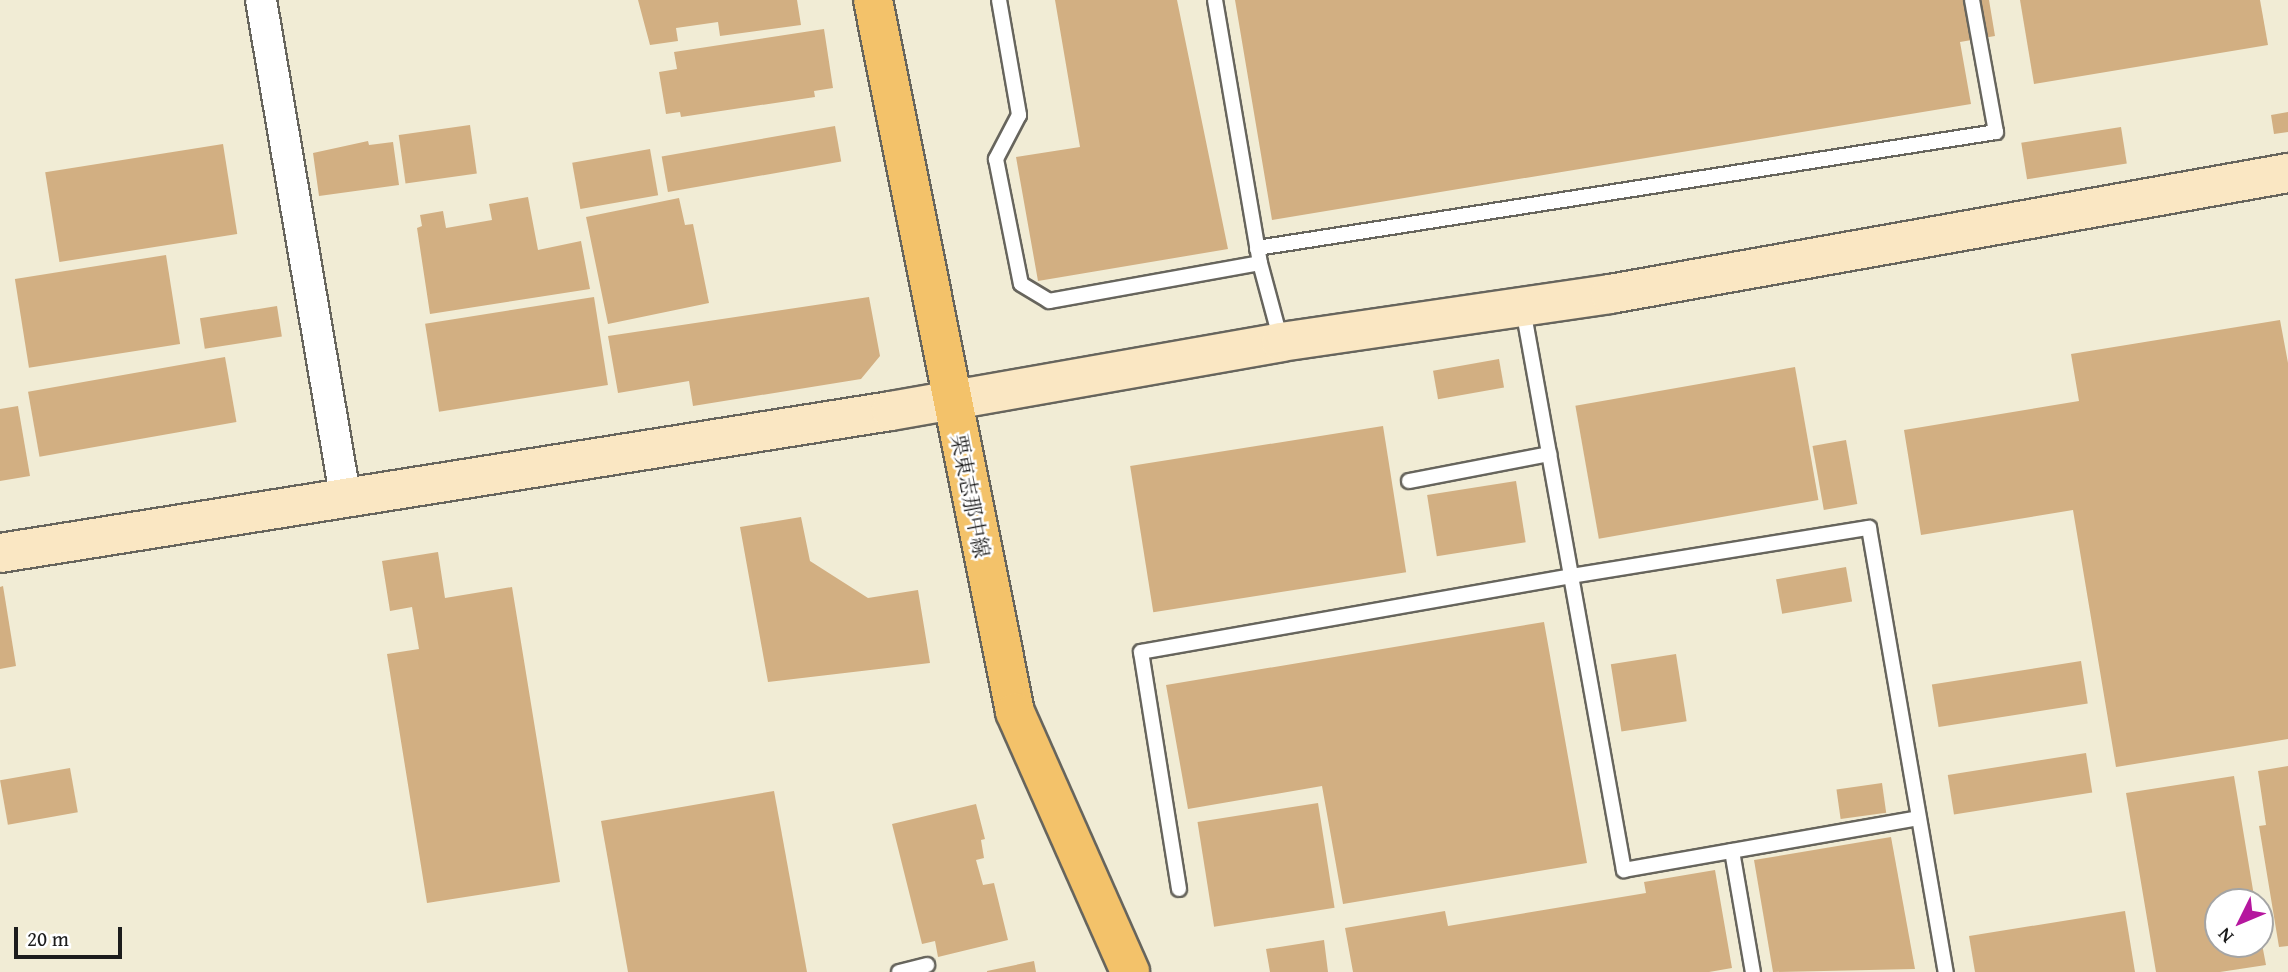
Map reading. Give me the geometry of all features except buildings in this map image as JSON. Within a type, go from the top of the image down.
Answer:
[{"type":"main road","name":"栗東志那中線","points":[[873,0],[1014,712],[1129,971]]},
{"type":"street","points":[[261,0],[345,495]]},
{"type":"street","points":[[0,553],[345,495],[951,401],[1281,342],[1522,307],[2288,173]]},
{"type":"lane","points":[[999,0],[1018,115],[996,159],[1021,284],[1049,301],[1260,263]]},
{"type":"lane","points":[[1215,0],[1257,248],[1281,342]]},
{"type":"lane","points":[[1257,248],[1996,132],[1972,0]]},
{"type":"lane","points":[[1522,307],[1624,870],[1918,818]]},
{"type":"lane","points":[[1409,481],[1549,454]]},
{"type":"lane","points":[[1179,889],[1141,652],[1571,576],[1868,528],[1946,972]]},
{"type":"lane","points":[[1732,851],[1753,972]]},
{"type":"lane","points":[[899,972],[927,965]]}]
